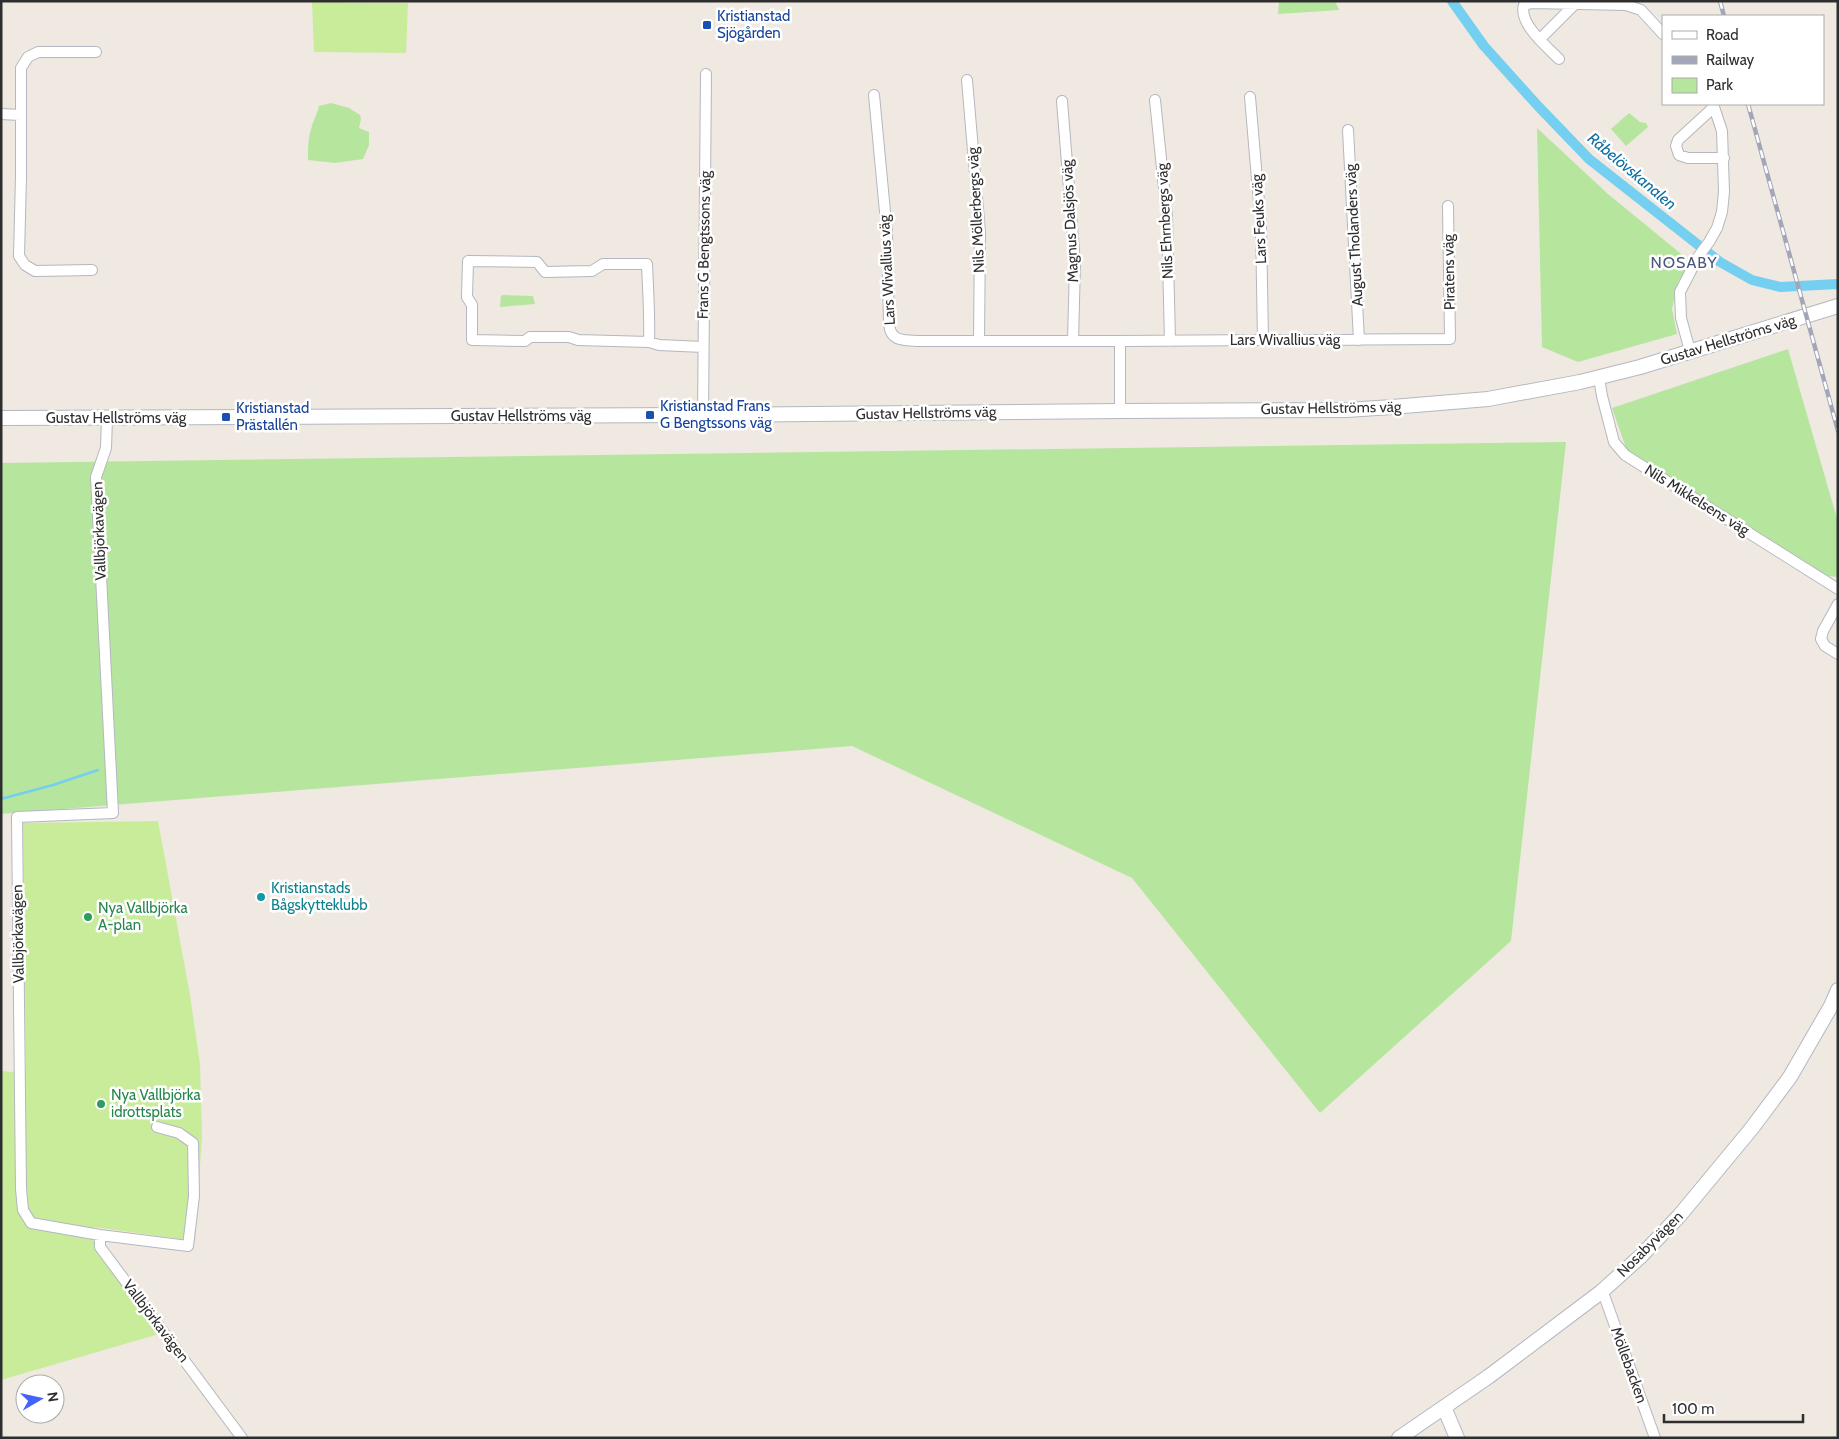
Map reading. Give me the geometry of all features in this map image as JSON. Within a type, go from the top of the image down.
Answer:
[{"type":"street","points":[[1558,59],[1525,21],[1522,11],[1524,6],[1532,3],[1626,5],[1641,10],[1662,33]]},
{"type":"street","points":[[1540,39],[1575,4]]},
{"type":"street","points":[[92,270],[35,271],[25,265],[19,256],[20,115],[21,68],[28,57],[38,52],[96,52]]},
{"type":"street","name":"Frans G Bengtssons väg","points":[[703,416],[706,74]]},
{"type":"street","name":"Nils Möllerbergs väg","points":[[967,80],[980,232],[979,340]]},
{"type":"street","name":"Lars Wivallius väg","points":[[874,95],[887,233],[889,330],[898,339],[1073,341],[1450,339]]},
{"type":"street","name":"Lars Feuks väg","points":[[1250,97],[1261,226],[1263,340]]},
{"type":"street","name":"Nils Ehrnbergs väg","points":[[1155,100],[1167,218],[1170,341]]},
{"type":"street","name":"Magnus Dalsjös väg","points":[[1062,101],[1075,263],[1073,341]]},
{"type":"street","points":[[1690,351],[1681,318],[1680,292],[1700,254],[1709,242],[1722,212],[1724,192],[1724,158],[1722,131],[1713,105],[1678,140],[1676,146],[1679,155],[1688,158],[1724,158]]},
{"type":"street","points":[[1,114],[20,115]]},
{"type":"street","name":"August Tholanders väg","points":[[1348,130],[1359,340]]},
{"type":"street","name":"Piratens väg","points":[[1448,206],[1450,339]]},
{"type":"street","points":[[650,342],[647,264],[603,264],[592,271],[545,272],[537,262],[468,261],[467,297],[472,305],[472,340],[525,341],[530,337],[568,337],[578,340],[650,342],[660,345],[703,347]]},
{"type":"street","name":"Gustav Hellströms väg","points":[[1,418],[703,416],[1120,410],[1337,410],[1392,407],[1488,399],[1600,378],[1758,332],[1838,306]]},
{"type":"street","points":[[1120,340],[1120,410]]},
{"type":"street","name":"Nils Mikkelsens väg","points":[[1600,378],[1602,396],[1614,442],[1625,455],[1838,589]]},
{"type":"street","name":"Vallbjörkavägen","points":[[107,418],[106,448],[96,477],[113,813],[17,817],[21,1189],[23,1210],[31,1223],[100,1235],[100,1247],[242,1438]]},
{"type":"street","points":[[1838,604],[1823,631],[1821,639],[1825,646],[1838,654]]},
{"type":"street","name":"Nosabyvägen","points":[[1399,1438],[1488,1377],[1601,1292],[1640,1256],[1680,1214],[1752,1128],[1790,1077],[1838,990]]},
{"type":"street","points":[[100,1235],[188,1246],[194,1196],[193,1143],[178,1133],[157,1127]]},
{"type":"street","name":"Möllebacken","points":[[1601,1292],[1605,1298],[1655,1438]]},
{"type":"street","points":[[1444,1407],[1457,1438]]},
{"type":"green space","points":[[1279,1],[1335,1],[1339,10],[1278,14]]},
{"type":"green space","points":[[312,2],[408,3],[406,53],[314,52]]},
{"type":"green space","points":[[331,103],[349,108],[360,115],[359,128],[369,132],[369,145],[363,159],[335,163],[308,160],[310,134],[319,106]]},
{"type":"green space","points":[[1629,113],[1640,122],[1646,123],[1648,127],[1626,146],[1611,129]]},
{"type":"green space","points":[[1537,128],[1608,194],[1691,262],[1678,282],[1672,309],[1677,334],[1578,362],[1542,347]]},
{"type":"green space","points":[[501,296],[533,296],[535,304],[500,307]]},
{"type":"green space","points":[[1788,349],[1838,522],[1838,577],[1828,576],[1627,451],[1612,408]]},
{"type":"green space","points":[[1566,442],[1511,941],[1320,1113],[1132,878],[852,746],[1,814],[1,463]]},
{"type":"green space","name":"Nya Vallbjörka idrottsplats","points":[[158,821],[190,995],[200,1064],[202,1135],[195,1241],[94,1227],[94,1242],[159,1334],[22,1374],[15,1374],[15,1376],[1,1380],[1,1071],[26,1073],[23,823]]},
{"type":"waterway","name":"Råbelövskanalen","points":[[1452,1],[1484,46],[1589,159],[1720,262],[1752,280],[1780,287],[1838,284]]},
{"type":"waterway","points":[[1,799],[98,770]]},
{"type":"railway","points":[[1720,1],[1724,15]]},
{"type":"railway","points":[[1748,105],[1838,431]]},
{"type":"place","name":"Kristianstad Sjögården","points":[[707,25]]},
{"type":"place","name":"Kristianstad Frans G Bengtssons väg","points":[[650,415]]},
{"type":"place","name":"Kristianstad Prästallén","points":[[226,417]]},
{"type":"place","name":"Kristianstads Bågskytteklubb","points":[[261,897]]},
{"type":"place","name":"Nya Vallbjörka A-plan","points":[[88,917]]},
{"type":"place","name":"Nya Vallbjörka idrottsplats","points":[[101,1104]]},
{"type":"district","name":"NOSABY","points":[[1684,262]]}]
